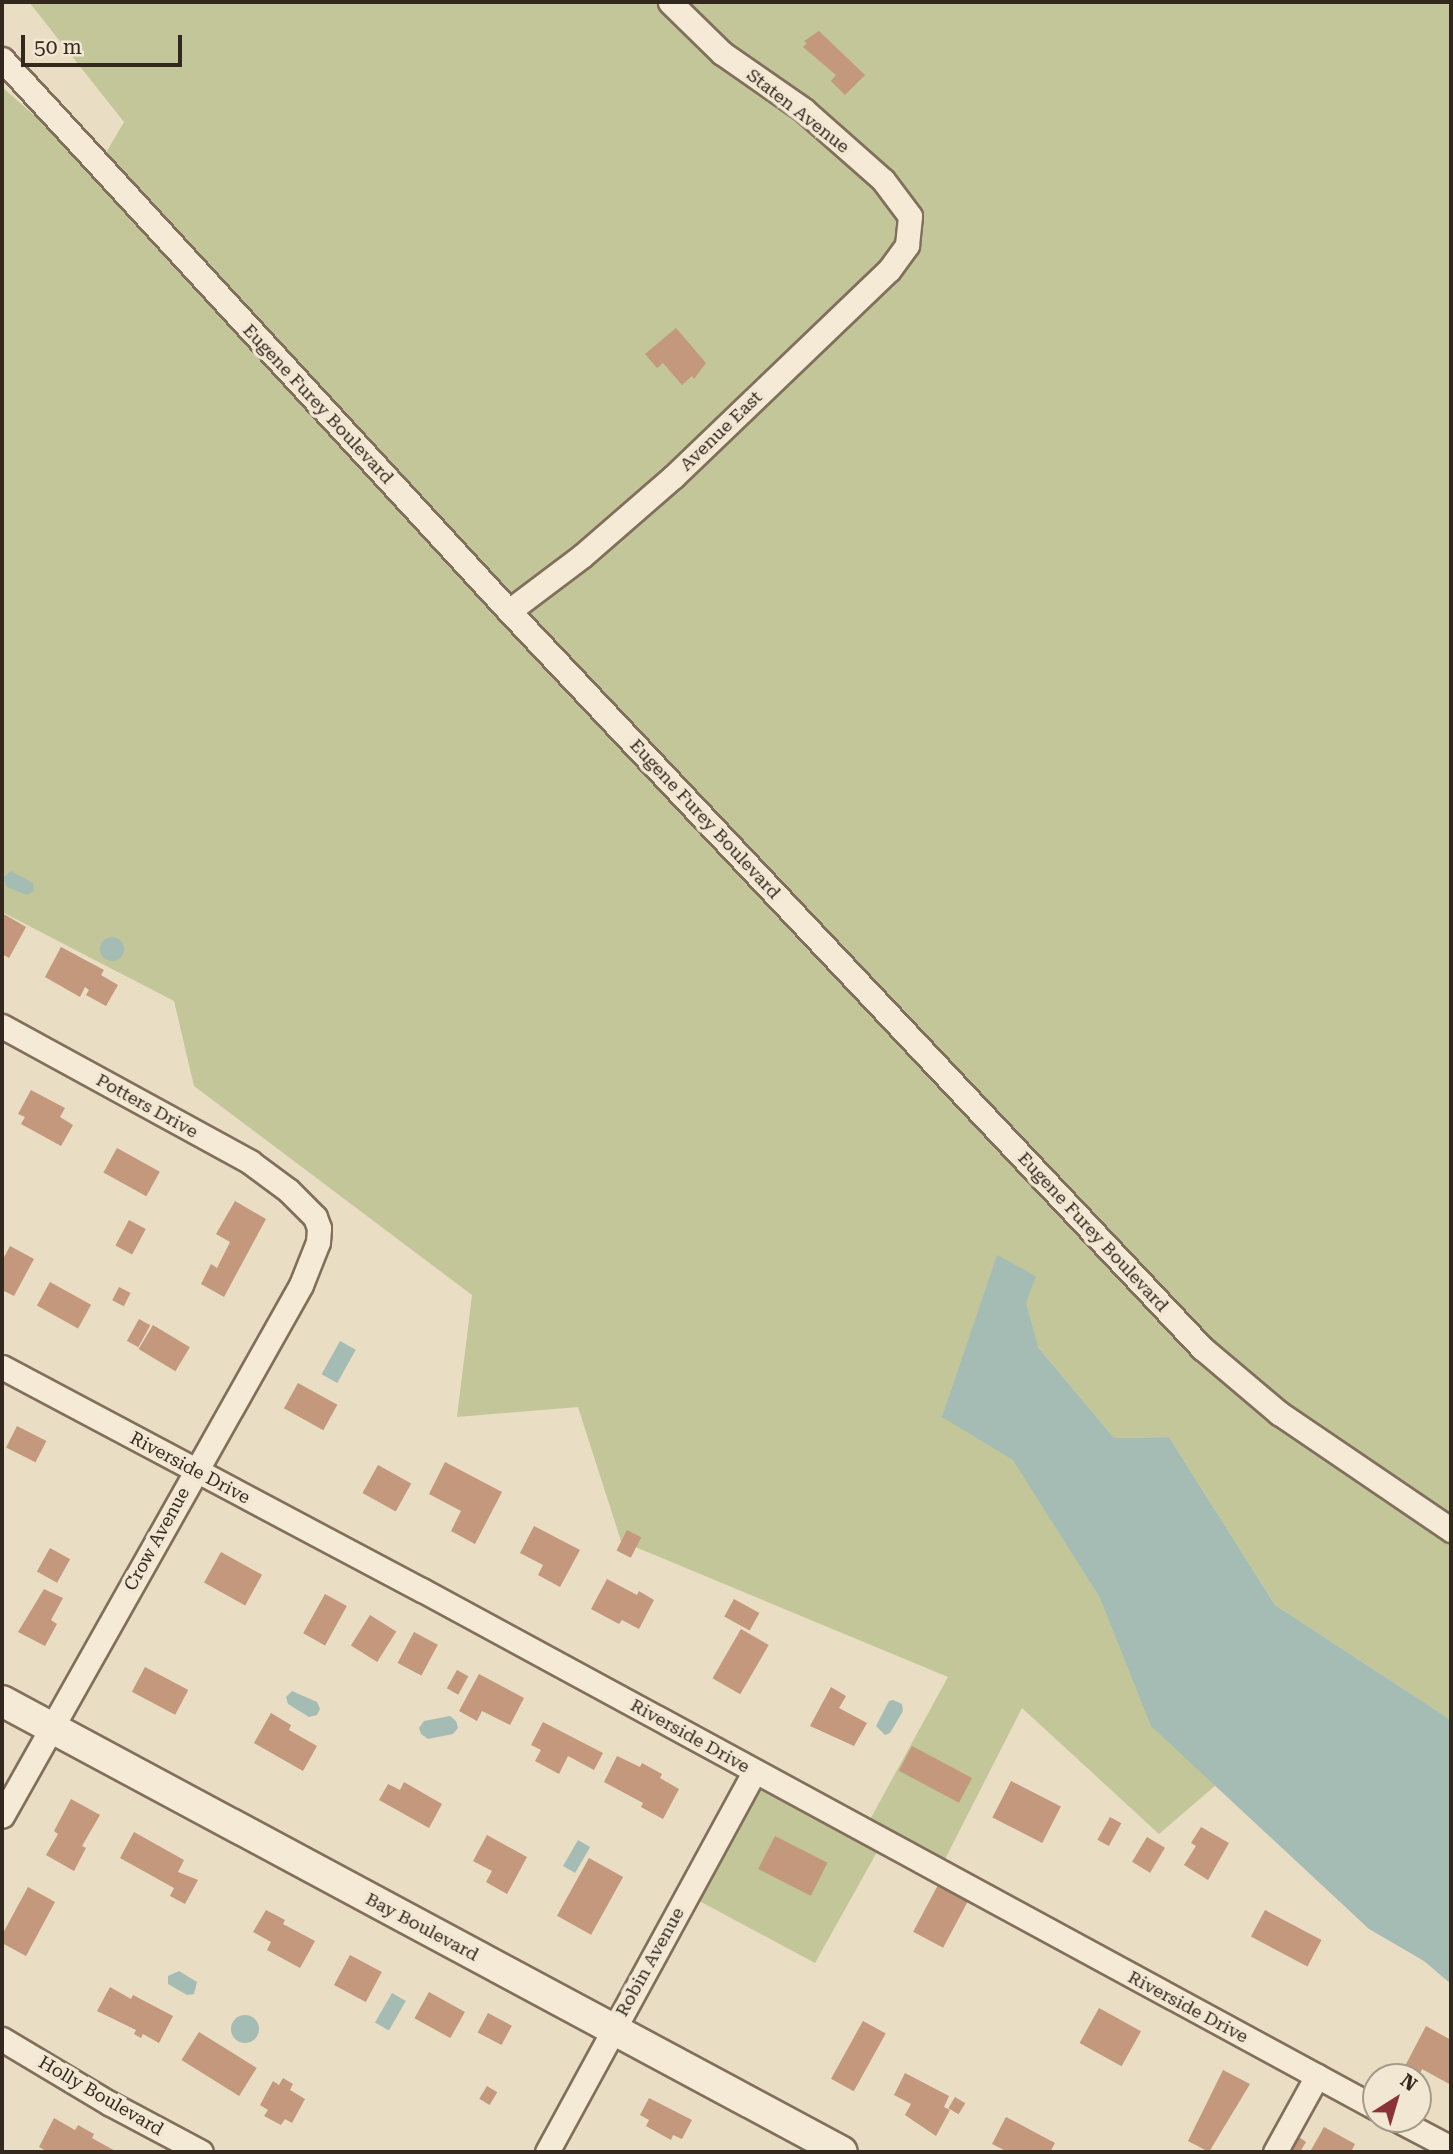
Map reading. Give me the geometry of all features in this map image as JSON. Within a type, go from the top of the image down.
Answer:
[{"type":"street","name":"Staten Avenue","points":[[670,2],[695,30],[722,53],[804,110],[883,180],[909,216],[910,231]]},
{"type":"street","name":"Eugene Furey Boulevard","points":[[2,59],[509,611],[1202,1348],[1279,1413],[1451,1530]]},
{"type":"street","name":"Avenue East","points":[[509,611],[582,556],[683,468],[889,270],[907,245],[910,231]]},
{"type":"street","name":"Potters Drive","points":[[2,1026],[250,1162],[288,1190]]},
{"type":"street","name":"Crow Avenue","points":[[2,1816],[300,1285],[318,1242],[319,1228],[315,1217],[288,1190]]},
{"type":"street","name":"Riverside Drive","points":[[2,1367],[1362,2100]]},
{"type":"street","name":"Bay Boulevard","points":[[2,1701],[842,2152]]},
{"type":"street","name":"Robin Avenue","points":[[547,2152],[754,1772]]},
{"type":"street","name":"Holly Boulevard","points":[[2,2039],[109,2103],[201,2152]]},
{"type":"street","points":[[1275,2152],[1317,2076]]},
{"type":"street","points":[[1423,2133],[1451,2148]]},
{"type":"green space","points":[[29,2],[1451,2],[1451,1720],[1275,1605],[1169,1437],[1114,1438],[1019,1324],[998,1255],[1015,1461],[1216,1785],[1159,1834],[1022,1708],[941,1867],[887,1834],[815,1963],[679,1890],[756,1765],[867,1825],[948,1677],[621,1541],[578,1407],[457,1417],[472,1295],[194,1086],[174,1001],[4,913],[2,87],[102,175],[107,151],[124,122]]},
{"type":"water","points":[[11,871],[33,883],[34,891],[27,895],[7,887],[3,878]]},
{"type":"water","points":[[112,937],[120,941],[124,949],[120,957],[112,961],[104,957],[100,949],[104,941]]},
{"type":"water","points":[[997,1255],[1036,1276],[1026,1303],[1038,1347],[1114,1438],[1169,1437],[1275,1605],[1451,1720],[1451,1984],[1424,1961],[1369,1929],[1151,1726],[1100,1598],[1013,1460],[942,1417]]},
{"type":"water","points":[[340,1341],[356,1350],[337,1383],[322,1374]]},
{"type":"water","points":[[292,1691],[317,1702],[320,1709],[317,1715],[309,1717],[288,1704],[286,1697]]},
{"type":"water","points":[[889,1701],[902,1704],[903,1711],[890,1733],[885,1735],[876,1726]]},
{"type":"water","points":[[450,1716],[456,1721],[458,1728],[453,1734],[428,1739],[421,1734],[419,1728],[424,1721]]},
{"type":"water","points":[[578,1840],[590,1847],[575,1873],[563,1866]]},
{"type":"water","points":[[179,1971],[197,1982],[194,1994],[187,1995],[168,1984],[168,1976]]},
{"type":"water","points":[[392,1993],[406,2001],[389,2030],[375,2022]]},
{"type":"water","points":[[245,2015],[255,2019],[259,2029],[255,2039],[245,2043],[235,2039],[231,2029],[235,2019]]},
{"type":"building","points":[[819,31],[865,75],[845,95],[831,81],[836,75],[803,47],[807,43],[804,41]]},
{"type":"building","points":[[676,328],[706,363],[694,379],[692,376],[682,385],[663,363],[657,368],[645,354]]},
{"type":"building","points":[[2,913],[26,927],[9,958],[2,954]]},
{"type":"building","points":[[61,947],[104,970],[101,975],[118,985],[106,1006],[86,995],[89,990],[85,987],[80,997],[45,977]]},
{"type":"building","points":[[31,1090],[65,1108],[60,1117],[73,1125],[61,1146],[21,1124],[25,1117],[18,1114]]},
{"type":"building","points":[[117,1148],[160,1172],[146,1196],[103,1172]]},
{"type":"building","points":[[235,1201],[266,1219],[224,1297],[201,1284],[211,1264],[217,1268],[230,1242],[216,1234]]},
{"type":"building","points":[[129,1220],[146,1229],[132,1255],[115,1246]]},
{"type":"building","points":[[10,1246],[34,1259],[14,1296],[2,1290],[2,1261]]},
{"type":"building","points":[[50,1282],[91,1305],[78,1328],[37,1306]]},
{"type":"building","points":[[119,1287],[131,1293],[124,1306],[112,1300]]},
{"type":"building","points":[[139,1319],[150,1325],[138,1347],[127,1341]]},
{"type":"building","points":[[153,1325],[190,1347],[175,1371],[139,1349]]},
{"type":"building","points":[[298,1383],[337,1405],[323,1430],[284,1408]]},
{"type":"building","points":[[17,1426],[46,1441],[36,1462],[6,1447]]},
{"type":"building","points":[[445,1462],[502,1492],[475,1544],[451,1531],[461,1511],[429,1494]]},
{"type":"building","points":[[378,1465],[411,1483],[396,1511],[362,1493]]},
{"type":"building","points":[[534,1526],[580,1550],[560,1587],[538,1575],[543,1565],[520,1553]]},
{"type":"building","points":[[627,1530],[641,1537],[631,1558],[617,1550]]},
{"type":"building","points":[[50,1548],[70,1559],[57,1583],[37,1572]]},
{"type":"building","points":[[221,1552],[262,1575],[245,1605],[204,1583]]},
{"type":"building","points":[[607,1579],[637,1595],[639,1591],[654,1600],[639,1629],[622,1620],[619,1624],[591,1609]]},
{"type":"building","points":[[44,1589],[63,1598],[51,1620],[57,1624],[45,1646],[18,1632]]},
{"type":"building","points":[[325,1594],[347,1606],[325,1645],[303,1633]]},
{"type":"building","points":[[734,1599],[759,1613],[750,1631],[724,1616]]},
{"type":"building","points":[[370,1615],[396,1631],[377,1662],[351,1646]]},
{"type":"building","points":[[741,1629],[769,1645],[740,1694],[712,1678]]},
{"type":"building","points":[[414,1632],[438,1645],[421,1676],[398,1663]]},
{"type":"building","points":[[145,1667],[188,1690],[175,1715],[132,1692]]},
{"type":"building","points":[[457,1670],[468,1676],[458,1695],[447,1688]]},
{"type":"building","points":[[479,1674],[524,1698],[510,1725],[482,1711],[477,1721],[459,1711]]},
{"type":"building","points":[[831,1687],[846,1696],[839,1708],[867,1723],[854,1746],[810,1726]]},
{"type":"building","points":[[271,1713],[291,1725],[289,1730],[317,1746],[303,1771],[254,1743]]},
{"type":"building","points":[[543,1722],[603,1753],[594,1770],[568,1756],[559,1774],[535,1761],[541,1750],[531,1745]]},
{"type":"building","points":[[912,1746],[972,1778],[959,1803],[899,1771]]},
{"type":"building","points":[[617,1756],[640,1767],[642,1763],[662,1774],[660,1778],[679,1789],[663,1819],[641,1807],[643,1803],[604,1782]]},
{"type":"building","points":[[1011,1781],[1061,1806],[1042,1843],[992,1818]]},
{"type":"building","points":[[404,1782],[442,1804],[429,1828],[379,1800],[388,1784],[400,1790]]},
{"type":"building","points":[[71,1799],[100,1815],[82,1846],[86,1848],[74,1871],[46,1855],[58,1834],[54,1831]]},
{"type":"building","points":[[1110,1817],[1121,1823],[1109,1846],[1097,1840]]},
{"type":"building","points":[[1201,1827],[1229,1843],[1208,1880],[1184,1865],[1196,1846],[1191,1843]]},
{"type":"building","points":[[134,1832],[184,1860],[178,1872],[198,1880],[185,1904],[170,1896],[174,1888],[120,1858]]},
{"type":"building","points":[[487,1835],[527,1857],[507,1894],[486,1882],[492,1871],[473,1861]]},
{"type":"building","points":[[775,1836],[828,1863],[811,1896],[758,1869]]},
{"type":"building","points":[[1147,1837],[1165,1848],[1150,1873],[1132,1862]]},
{"type":"building","points":[[589,1858],[623,1877],[591,1935],[557,1916]]},
{"type":"building","points":[[938,1885],[968,1901],[943,1948],[913,1932]]},
{"type":"building","points":[[28,1887],[55,1902],[26,1956],[2,1943],[2,1935]]},
{"type":"building","points":[[266,1910],[285,1920],[283,1924],[315,1941],[300,1968],[267,1950],[271,1942],[253,1932]]},
{"type":"building","points":[[1265,1910],[1322,1940],[1307,1967],[1251,1936]]},
{"type":"building","points":[[350,1955],[382,1972],[366,2002],[334,1985]]},
{"type":"building","points":[[110,1987],[131,1999],[133,1995],[173,2016],[159,2043],[143,2034],[141,2038],[134,2034],[136,2030],[97,2011]]},
{"type":"building","points":[[429,1992],[465,2012],[450,2038],[414,2018]]},
{"type":"building","points":[[1099,2008],[1141,2031],[1122,2066],[1080,2043]]},
{"type":"building","points":[[488,2013],[512,2026],[502,2045],[478,2032]]},
{"type":"building","points":[[863,2021],[886,2034],[854,2091],[831,2079]]},
{"type":"building","points":[[1426,2026],[1451,2040],[1451,2085],[1432,2075],[1432,2063],[1407,2063]]},
{"type":"building","points":[[199,2032],[257,2068],[239,2096],[182,2060]]},
{"type":"building","points":[[1223,2070],[1250,2084],[1209,2152],[1188,2141]]},
{"type":"building","points":[[905,2073],[949,2096],[944,2107],[950,2110],[936,2136],[905,2115],[911,2104],[894,2095]]},
{"type":"building","points":[[283,2078],[293,2084],[290,2090],[305,2099],[292,2123],[285,2119],[281,2125],[264,2116],[268,2110],[260,2105],[273,2081],[279,2085]]},
{"type":"building","points":[[487,2086],[497,2092],[490,2105],[479,2099]]},
{"type":"building","points":[[955,2097],[965,2103],[959,2114],[948,2108]]},
{"type":"building","points":[[649,2098],[692,2120],[682,2139],[673,2135],[671,2140],[646,2126],[649,2120],[640,2115]]},
{"type":"building","points":[[1006,2117],[1055,2143],[1050,2152],[1008,2152],[992,2144]]},
{"type":"building","points":[[54,2118],[75,2130],[78,2125],[94,2134],[92,2138],[117,2152],[48,2152],[39,2147]]},
{"type":"building","points":[[1324,2127],[1355,2144],[1351,2152],[1311,2150]]},
{"type":"building","points":[[1299,2137],[1306,2142],[1300,2152],[1291,2152]]}]
